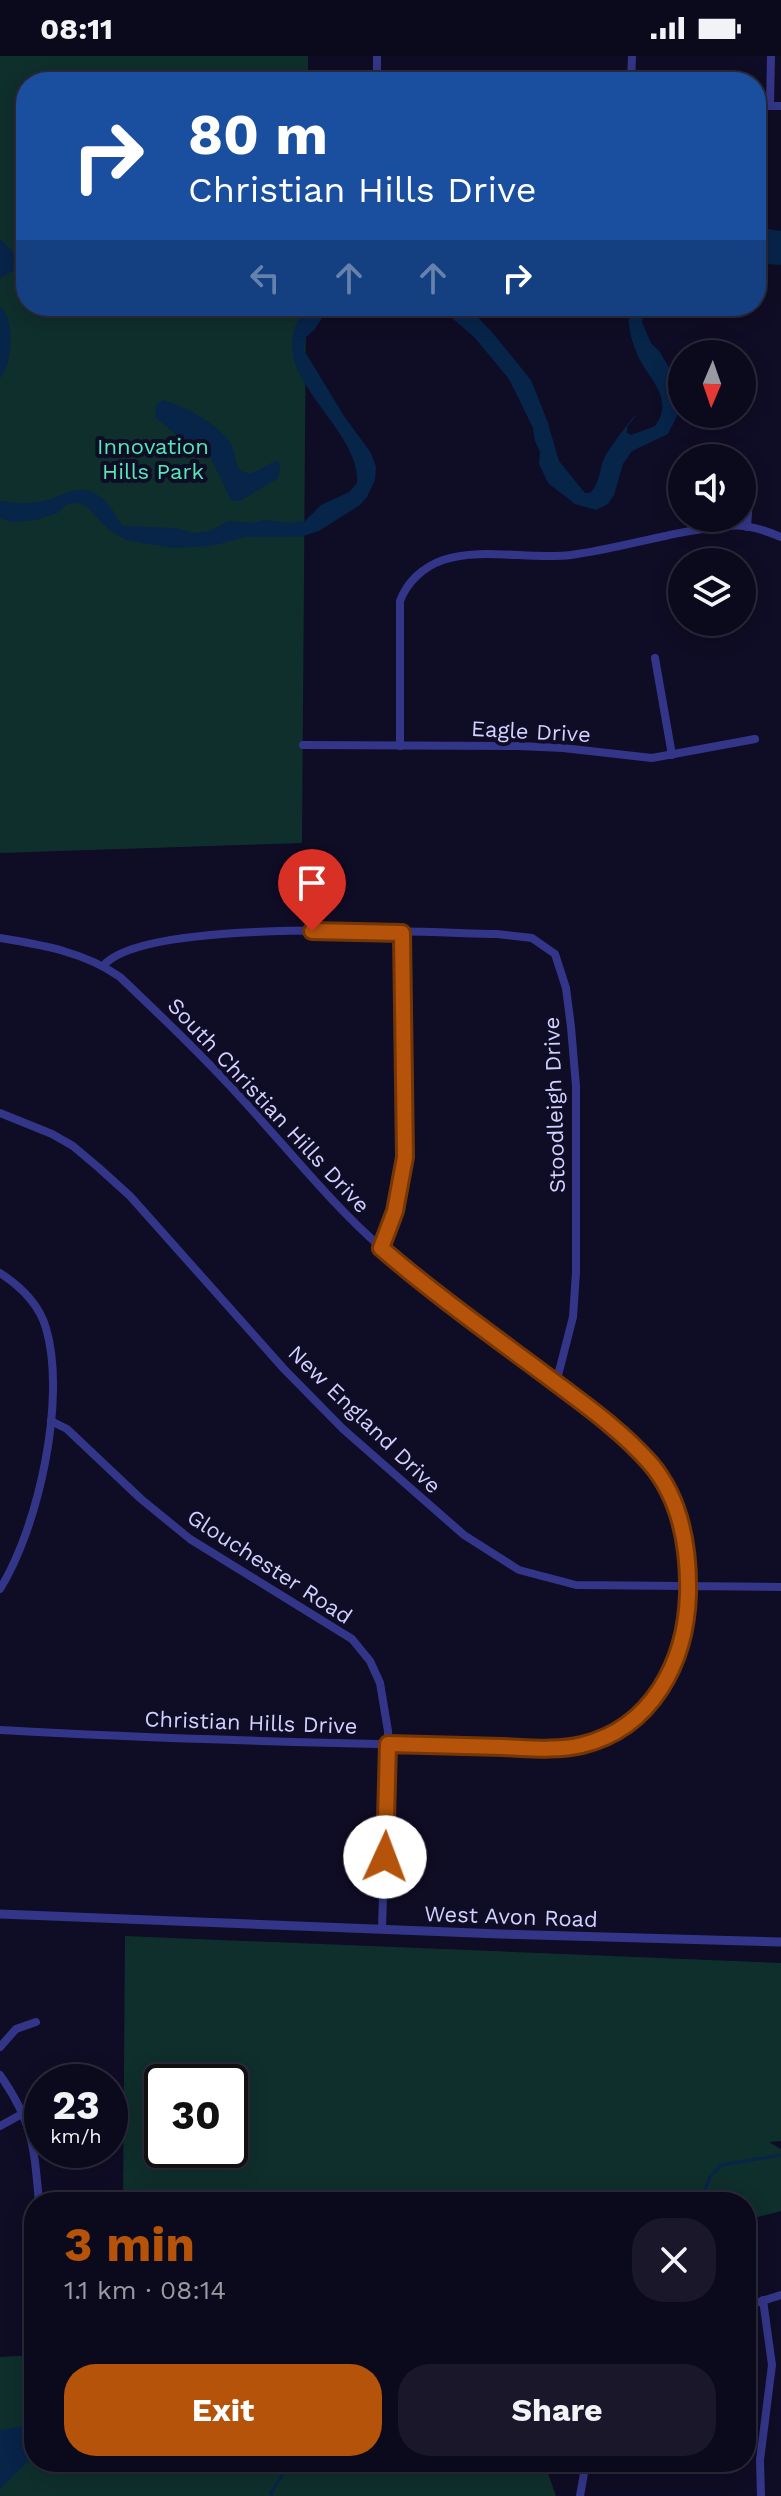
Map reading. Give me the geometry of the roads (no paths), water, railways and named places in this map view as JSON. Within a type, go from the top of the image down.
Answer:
[{"type":"street","points":[[770,105],[771,56]]},
{"type":"street","points":[[766,105],[781,106]]},
{"type":"street","points":[[756,530],[781,537]]},
{"type":"street","points":[[400,746],[400,601],[410,583],[429,567],[448,559],[471,556],[570,555],[690,532]]},
{"type":"street","points":[[655,658],[672,755]]},
{"type":"street","name":"Eagle Drive","points":[[303,745],[518,746],[635,757],[672,755],[755,739]]},
{"type":"street","name":"Stoodleigh Drive","points":[[103,966],[121,952],[232,932],[497,934],[532,938],[555,954],[561,968],[571,1027],[576,1086],[576,1272],[573,1317],[556,1383]]},
{"type":"street","points":[[381,1248],[395,1211],[405,1157],[402,933]]},
{"type":"street","name":"South Christian Hills Drive","points":[[0,938],[69,953],[103,966],[139,995],[201,1057],[381,1248],[425,1286],[632,1443],[667,1485],[676,1507],[684,1542],[688,1588]]},
{"type":"street","name":"New England Drive","points":[[0,1113],[52,1134],[73,1146],[99,1168],[130,1196],[284,1369],[343,1429],[438,1513],[498,1559],[544,1579],[576,1585],[781,1587]]},
{"type":"street","points":[[0,1273],[26,1292],[46,1327],[52,1383],[51,1421],[33,1509],[14,1567],[0,1589]]},
{"type":"street","name":"Glouchester Road","points":[[51,1421],[67,1429],[141,1499],[190,1539],[352,1639],[370,1661],[380,1683],[388,1744],[382,1929]]},
{"type":"street","name":"Christian Hills Drive","points":[[0,1730],[388,1744],[580,1745],[607,1737],[627,1726],[662,1689],[675,1664],[684,1634],[688,1588]]},
{"type":"street","name":"West Avon Road","points":[[0,1914],[781,1942]]},
{"type":"street","points":[[0,2047],[16,2029],[36,2022]]},
{"type":"street","points":[[0,2075],[33,2138],[39,2192]]},
{"type":"street","points":[[0,2126],[22,2114]]},
{"type":"street","points":[[756,2302],[781,2295]]},
{"type":"street","points":[[761,2496],[760,2460],[772,2365],[763,2300]]},
{"type":"street","points":[[580,2496],[584,2472]]},
{"type":"water","points":[[766,229],[781,231],[781,265],[766,264]]},
{"type":"water","points":[[0,239],[16,255],[16,269],[0,278]]},
{"type":"water","points":[[0,306],[8,320],[10,352],[0,378]]},
{"type":"water","points":[[301,316],[323,316],[305,338],[304,350],[344,416],[371,453],[376,467],[375,480],[360,505],[319,531],[300,537],[245,537],[211,546],[173,548],[126,540],[109,530],[87,507],[78,503],[68,504],[57,513],[36,520],[12,522],[0,518],[0,501],[33,503],[71,491],[86,490],[104,500],[123,526],[176,528],[194,533],[210,531],[229,521],[305,521],[321,505],[349,492],[357,483],[355,464],[347,446],[299,372],[293,354],[294,331]]},
{"type":"water","points":[[450,316],[477,316],[531,380],[559,461],[585,493],[590,493],[607,453],[634,416],[627,427],[627,433],[631,435],[655,426],[660,416],[661,398],[638,356],[632,338],[629,316],[643,316],[642,322],[651,343],[668,366],[668,428],[671,428],[668,434],[632,451],[623,464],[614,495],[608,504],[596,510],[575,504],[548,483],[539,464],[540,452],[533,428],[509,379],[475,338]]},
{"type":"water","points":[[163,400],[191,411],[218,429],[233,447],[240,470],[253,473],[278,461],[278,478],[240,501],[231,500],[210,456],[179,437],[155,417],[156,405]]},
{"type":"water","points":[[24,2426],[24,2465],[0,2489],[0,2430]]},
{"type":"waterway","points":[[704,2192],[710,2177],[721,2165],[781,2155]]},
{"type":"waterway","points":[[272,2496],[285,2472]]},
{"type":"park label","name":"Innovation Hills Park","points":[[153,458]]}]
